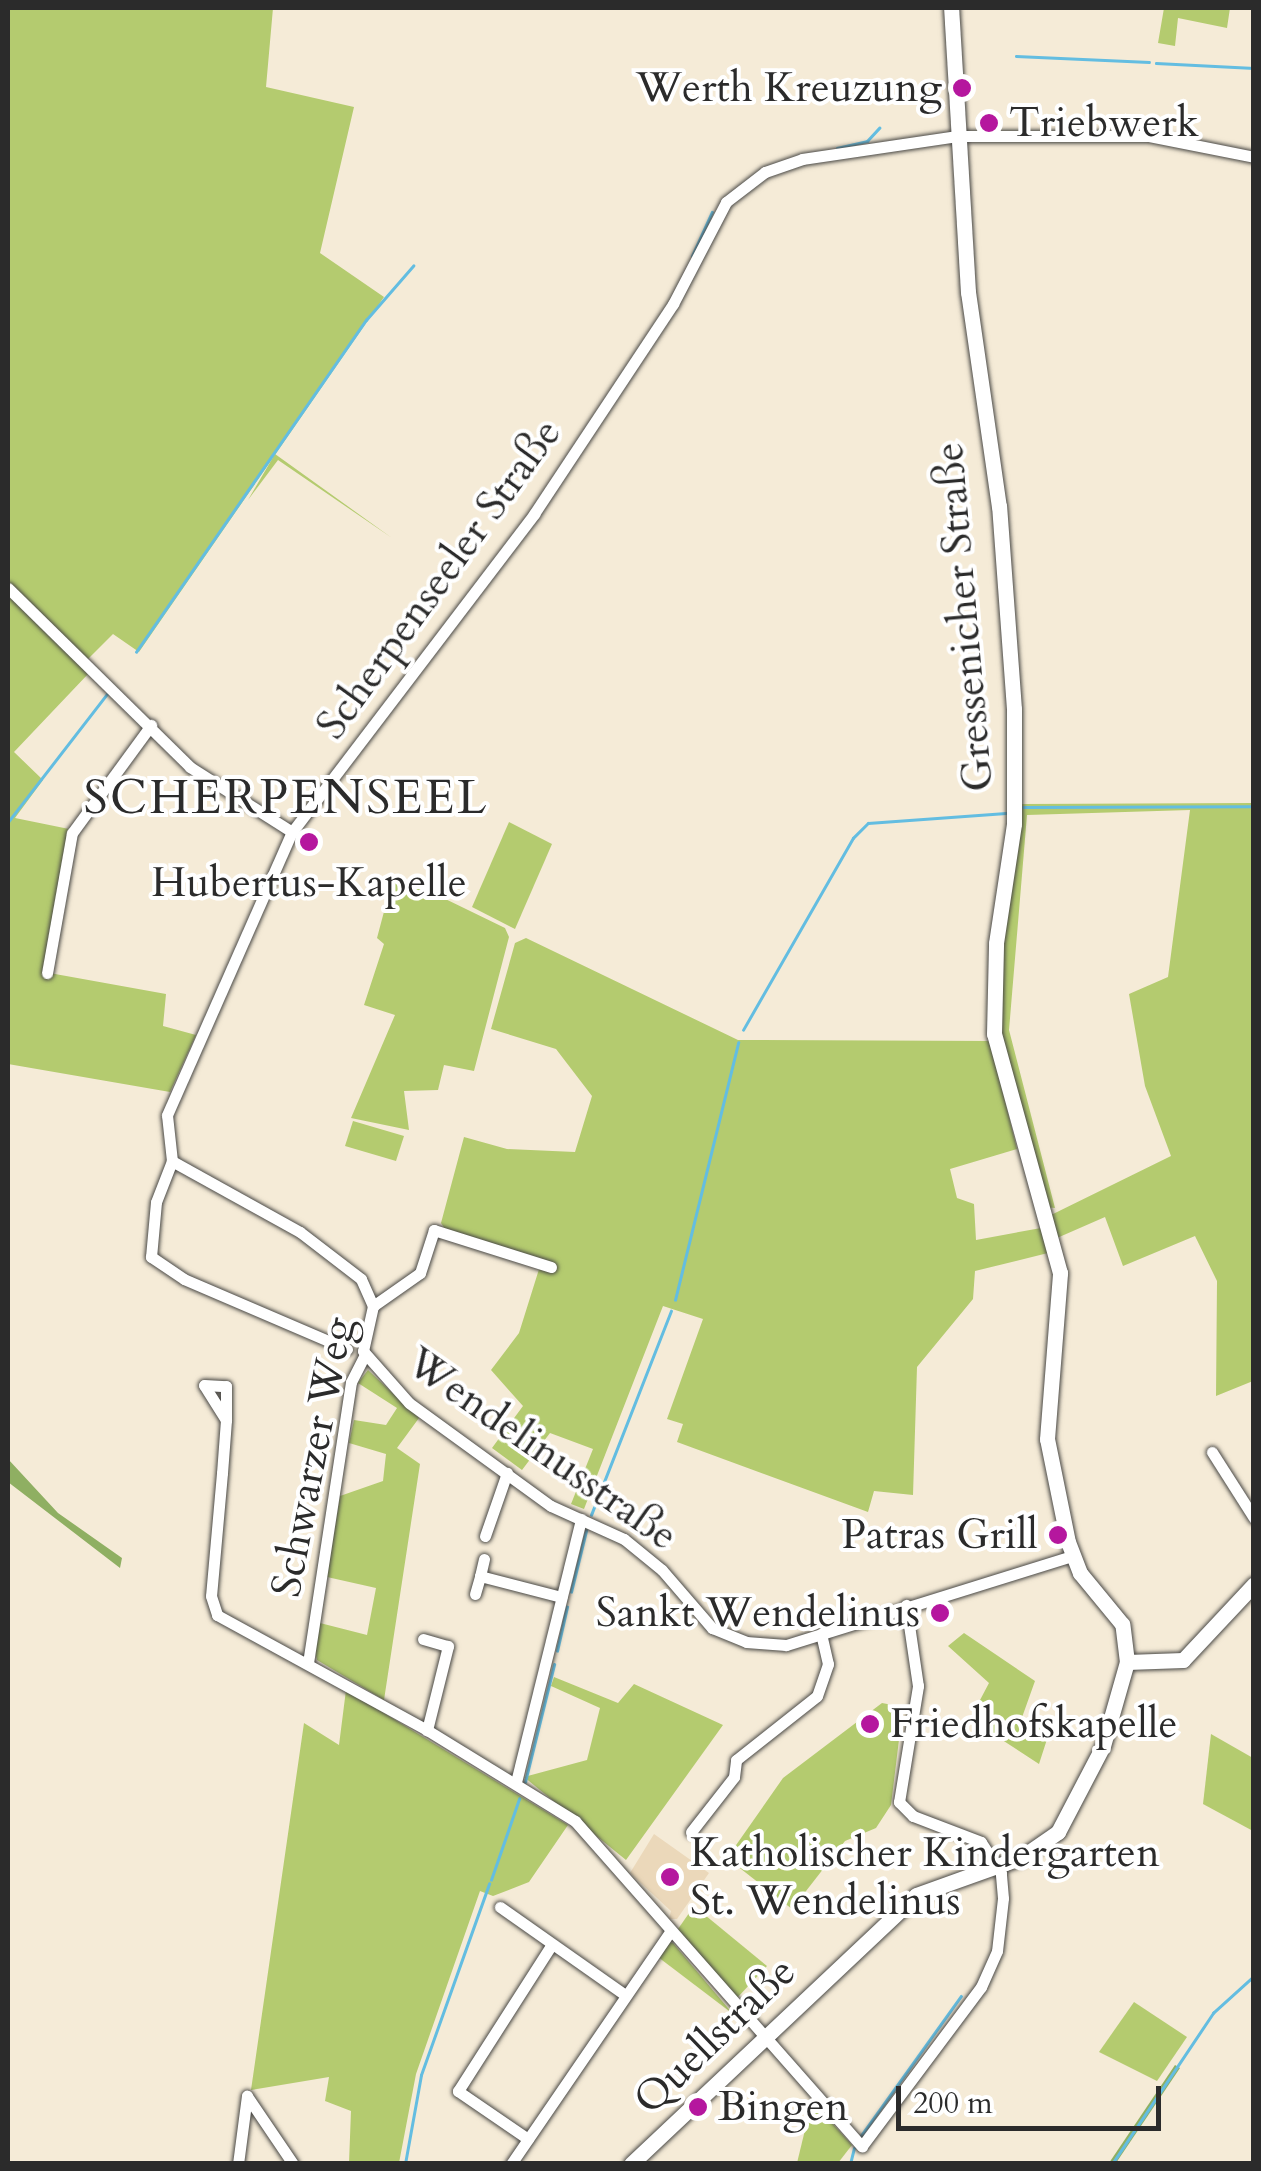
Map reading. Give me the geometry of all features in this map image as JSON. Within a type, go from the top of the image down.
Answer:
[{"type":"main road","name":"Gressenicher Straße","points":[[952,8],[957,136],[1014,709],[1014,824],[996,942],[994,1034],[1060,1273],[1046,1439],[1071,1556],[1122,1624],[1127,1662]]},
{"type":"main road","points":[[1127,1662],[1183,1660],[1254,1584]]},
{"type":"main road","name":"Quellstraße","points":[[631,2164],[916,1896],[1040,1848],[1058,1832],[1103,1746],[1127,1662]]},
{"type":"street","name":"Scherpenseeler Straße","points":[[172,1160],[167,1115],[292,832],[534,514],[673,304],[726,202],[765,172],[802,159],[957,136],[1150,136],[1254,156]]},
{"type":"street","points":[[8,588],[200,774],[292,832]]},
{"type":"street","points":[[48,973],[72,833],[151,725]]},
{"type":"street","points":[[347,1349],[184,1279],[151,1256],[156,1202],[172,1160],[300,1232],[360,1279],[374,1306]]},
{"type":"street","name":"Schwarzer Weg","points":[[308,1663],[351,1382],[365,1354],[374,1306],[420,1273],[434,1230],[551,1267]]},
{"type":"street","name":"Wendelinusstraße","points":[[365,1354],[409,1403],[581,1519],[624,1539],[662,1570],[712,1628],[767,1646],[821,1634],[1071,1556]]},
{"type":"street","points":[[226,1420],[211,1596],[217,1615],[427,1730],[575,1821],[762,2038],[862,2146],[981,1986],[1000,1928],[996,1864],[981,1842],[964,1832],[913,1816],[899,1802],[918,1686],[906,1605]]},
{"type":"street","points":[[1212,1452],[1254,1518]]},
{"type":"street","points":[[485,1536],[507,1472]]},
{"type":"street","points":[[516,1782],[581,1519]]},
{"type":"street","points":[[475,1594],[484,1560]]},
{"type":"street","points":[[480,1576],[561,1597]]},
{"type":"street","points":[[692,1832],[734,1777],[736,1760],[816,1696],[828,1664],[821,1634]]},
{"type":"street","points":[[423,1639],[453,1647],[427,1730]]},
{"type":"street","points":[[500,1907],[624,1994]]},
{"type":"street","points":[[511,2164],[671,1930]]},
{"type":"street","points":[[528,2139],[458,2091],[552,1944]]},
{"type":"street","points":[[238,2164],[248,2096],[293,2164]]},
{"type":"shaded area","name":"Katholischer Kindergarten St. Wendelinus","points":[[654,1834],[709,1873],[677,1919],[669,1919],[671,1911],[630,1873]]},
{"type":"green space","points":[[8,8],[273,8],[266,87],[354,107],[320,253],[384,297],[139,652],[113,634],[84,663],[89,673],[14,752],[43,780],[15,818],[69,829],[44,972],[166,994],[163,1026],[196,1035],[170,1092],[8,1064]]},
{"type":"green space","points":[[1164,8],[1230,8],[1227,28],[1178,18],[1175,46],[1158,43]]},
{"type":"green space","points":[[275,454],[392,538],[278,460],[248,500]]},
{"type":"green space","points":[[1253,803],[1253,1381],[1216,1396],[1217,1281],[1195,1236],[1123,1266],[1105,1217],[1057,1238],[1051,1215],[1171,1156],[1145,1086],[1129,994],[1168,977],[1190,810],[1027,815],[1009,1030],[1055,1208],[1045,1207],[1000,1033],[998,987],[1022,804]]},
{"type":"green space","points":[[509,822],[552,844],[515,929],[472,907]]},
{"type":"green space","points":[[394,874],[505,928],[509,937],[474,1071],[444,1065],[438,1090],[404,1091],[409,1130],[351,1118],[395,1015],[364,1005],[384,944],[377,938]]},
{"type":"green space","points":[[526,938],[738,1040],[990,1041],[1017,1149],[950,1169],[957,1198],[974,1204],[976,1240],[1041,1228],[1048,1253],[975,1271],[973,1299],[917,1367],[913,1495],[874,1491],[868,1512],[677,1442],[683,1424],[667,1419],[703,1319],[663,1306],[584,1509],[571,1504],[593,1449],[550,1433],[522,1470],[492,1448],[523,1406],[491,1370],[519,1333],[540,1266],[447,1232],[441,1223],[464,1137],[507,1149],[575,1152],[592,1096],[556,1049],[491,1029],[515,943]]},
{"type":"green space","points":[[353,1121],[404,1136],[396,1161],[345,1146]]},
{"type":"green space","points":[[368,1370],[419,1418],[397,1448],[420,1464],[384,1700],[317,1660],[315,1652],[320,1623],[367,1635],[376,1588],[327,1577],[340,1496],[383,1481],[386,1454],[349,1443],[354,1420],[386,1425],[397,1408],[358,1383]]},
{"type":"green space","points":[[8,1459],[58,1513],[122,1558],[120,1568],[8,1482]]},
{"type":"green space","points":[[964,1633],[1035,1681],[1020,1723],[1050,1730],[1039,1764],[970,1719],[989,1683],[948,1646]]},
{"type":"green space","points":[[554,1677],[618,1703],[634,1684],[723,1725],[626,1860],[524,1777],[587,1760],[600,1708],[551,1686]]},
{"type":"green space","points":[[346,1690],[568,1825],[529,1882],[493,1896],[480,1891],[416,2074],[399,2163],[349,2163],[351,2111],[325,2101],[329,2077],[251,2090],[304,1723],[339,1745]]},
{"type":"green space","points":[[882,1703],[903,1707],[891,1805],[876,1828],[845,1841],[792,1909],[727,1858],[783,1778]]},
{"type":"green space","points":[[1211,1734],[1253,1758],[1253,1831],[1203,1804]]},
{"type":"green space","points":[[694,1906],[767,1966],[737,1998],[678,1929]]},
{"type":"green space","points":[[668,1942],[673,1943],[733,2014],[658,1957]]},
{"type":"green space","points":[[1134,2002],[1187,2037],[1157,2081],[1099,2052]]},
{"type":"green space","points":[[1175,2065],[1180,2068],[1116,2163],[1109,2163]]},
{"type":"green space","points":[[812,2101],[852,2145],[838,2163],[797,2163]]},
{"type":"waterway","points":[[1016,56],[1149,62]]},
{"type":"waterway","points":[[1156,63],[1254,68]]},
{"type":"waterway","points":[[837,148],[867,141],[879,128]]},
{"type":"waterway","points":[[692,256],[712,212]]},
{"type":"waterway","points":[[136,652],[366,320],[413,266]]},
{"type":"waterway","points":[[8,822],[107,694]]},
{"type":"waterway","points":[[1023,807],[1254,806]]},
{"type":"waterway","points":[[743,1030],[853,838],[868,823],[1006,813]]},
{"type":"waterway","points":[[675,1300],[738,1043]]},
{"type":"waterway","points":[[591,1515],[671,1311]]},
{"type":"waterway","points":[[571,1592],[586,1531]]},
{"type":"waterway","points":[[557,1651],[567,1607]]},
{"type":"waterway","points":[[525,1782],[554,1665]]},
{"type":"waterway","points":[[491,1880],[519,1799]]},
{"type":"waterway","points":[[405,2164],[421,2075],[489,1884]]},
{"type":"waterway","points":[[1112,2164],[1213,2013],[1254,1976]]},
{"type":"waterway","points":[[860,2137],[961,1996]]},
{"type":"waterway","points":[[850,2164],[854,2148]]},
{"type":"place","name":"Werth Kreuzung","points":[[962,88]]},
{"type":"place","name":"Triebwerk","points":[[989,123]]},
{"type":"place","name":"Hubertus-Kapelle","points":[[309,842]]},
{"type":"place","name":"Patras Grill","points":[[1058,1535]]},
{"type":"place","name":"Sankt Wendelinus","points":[[940,1613]]},
{"type":"place","name":"Friedhofskapelle","points":[[870,1724]]},
{"type":"place","name":"Katholischer Kindergarten St. Wendelinus","points":[[670,1877]]},
{"type":"place","name":"Bingen","points":[[698,2107]]},
{"type":"district","name":"SCHERPENSEEL","points":[[286,798]]}]
